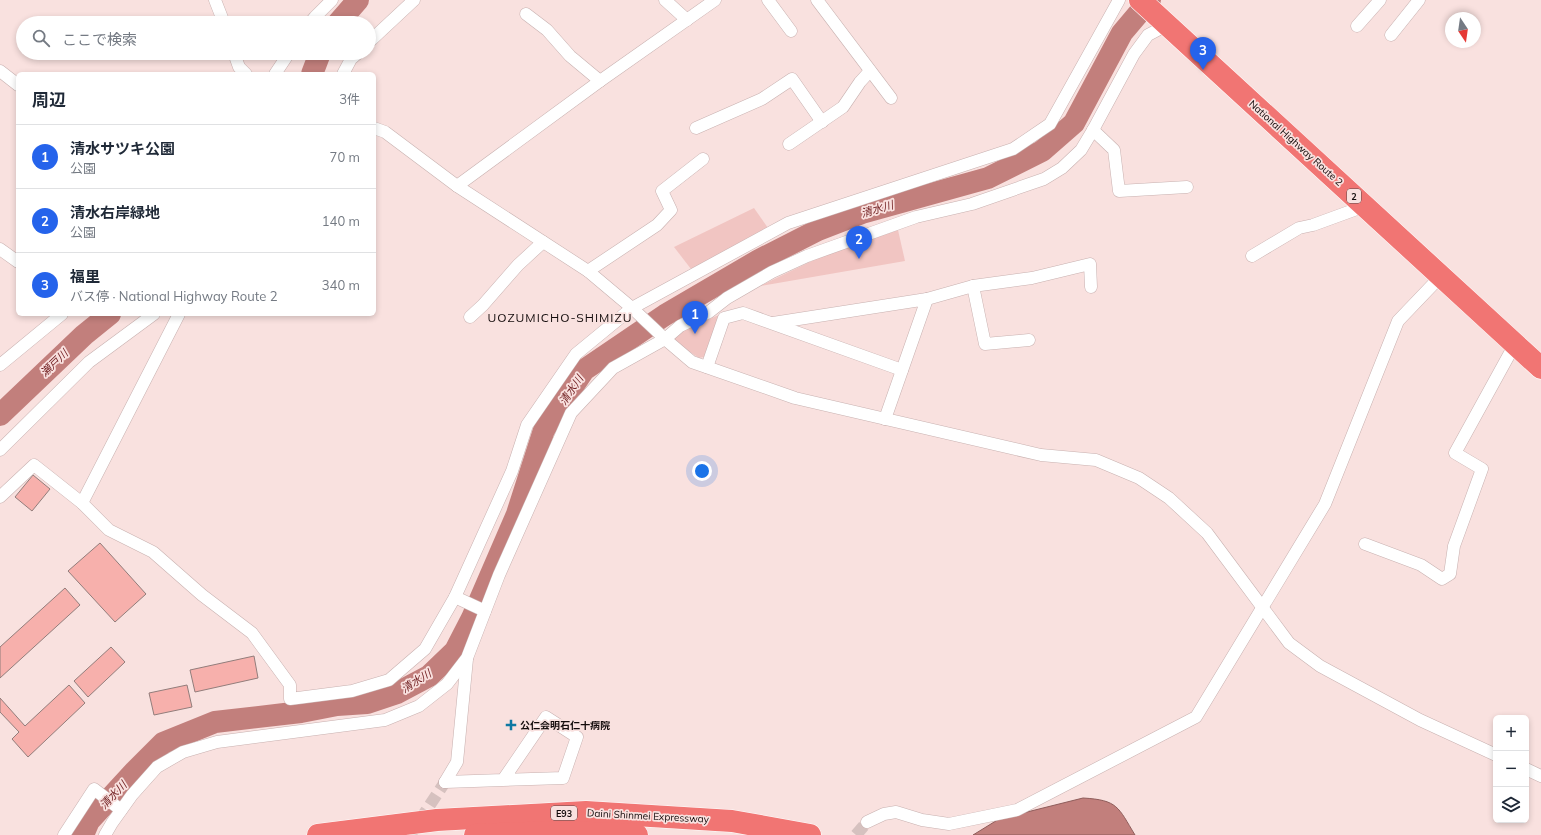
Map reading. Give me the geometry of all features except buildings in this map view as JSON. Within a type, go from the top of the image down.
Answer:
[{"type":"highway","name":"National Highway Route 2","points":[[1140,0],[1541,368]]},
{"type":"highway","name":"Daini Shinmei Expressway","points":[[318,835],[437,820],[586,812],[732,821],[810,835]]},
{"type":"highway","name":"Daini Shinmei Expressway","points":[[475,835],[532,832],[593,832],[637,835]]},
{"type":"street","points":[[216,0],[222,16]]},
{"type":"street","points":[[317,16],[332,0]]},
{"type":"street","points":[[376,35],[414,0]]},
{"type":"street","points":[[665,0],[687,20]]},
{"type":"street","points":[[457,186],[600,81],[715,0]]},
{"type":"street","points":[[768,0],[791,31]]},
{"type":"street","points":[[817,0],[891,98]]},
{"type":"street","points":[[0,496],[34,465],[82,503],[109,530],[154,552],[202,595],[252,633],[290,685],[290,699],[352,691],[389,680],[425,649],[455,597],[512,471],[527,425],[576,354],[632,308],[788,223],[1013,149],[1050,124],[1119,0]]},
{"type":"street","points":[[1357,26],[1380,0]]},
{"type":"street","points":[[1391,35],[1419,0]]},
{"type":"street","points":[[526,14],[547,30],[570,56],[600,81]]},
{"type":"street","points":[[503,780],[546,717],[576,737],[564,778],[445,782],[457,762],[467,658],[499,575],[571,413],[613,368],[648,347],[665,339],[680,326],[709,312],[727,298],[772,272],[807,256],[916,218],[972,204],[1044,179],[1062,168],[1080,150],[1093,130],[1134,54],[1148,34],[1167,25]]},
{"type":"street","points":[[236,60],[239,67],[244,72]]},
{"type":"street","points":[[276,72],[284,60]]},
{"type":"street","points":[[344,72],[350,60]]},
{"type":"street","points":[[0,71],[16,83]]},
{"type":"street","points":[[789,144],[843,108],[860,82],[870,71]]},
{"type":"street","points":[[696,128],[762,99],[792,79],[822,122]]},
{"type":"street","points":[[376,129],[385,132],[457,186],[588,271],[692,362],[795,398],[1041,455],[1096,460],[1139,478],[1169,498],[1207,533],[1289,643],[1320,666],[1420,720],[1493,754]]},
{"type":"street","points":[[1093,130],[1114,150],[1119,190],[1188,187]]},
{"type":"street","points":[[588,271],[657,225],[671,210],[662,191],[703,159]]},
{"type":"street","points":[[1252,256],[1299,228],[1313,225],[1365,206]]},
{"type":"street","points":[[470,317],[483,305],[518,265],[543,242]]},
{"type":"street","points":[[0,249],[16,261]]},
{"type":"street","points":[[773,323],[927,299],[973,286],[1032,278],[1090,264],[1092,287]]},
{"type":"street","points":[[867,822],[884,814],[896,812],[922,820],[949,824],[1017,810],[1196,717],[1325,504],[1398,321],[1441,276]]},
{"type":"street","points":[[973,286],[985,344],[1029,340]]},
{"type":"street","points":[[885,419],[927,299]]},
{"type":"street","points":[[707,367],[724,318],[742,313],[902,370]]},
{"type":"street","points":[[0,365],[60,316]]},
{"type":"street","points":[[0,450],[89,362],[151,316]]},
{"type":"street","points":[[82,503],[178,316]]},
{"type":"street","points":[[1365,544],[1421,565],[1442,579],[1450,574],[1454,546],[1482,469],[1455,453],[1515,344]]},
{"type":"street","points":[[455,597],[485,611]]},
{"type":"street","points":[[105,835],[132,795],[157,767],[184,752],[217,742],[385,720],[419,706],[447,684],[467,658]]},
{"type":"street","points":[[1529,770],[1541,776]]},
{"type":"street","points":[[64,835],[94,789],[121,810]]},
{"type":"shaded area","points":[[754,208],[768,228],[691,269],[674,247]]},
{"type":"shaded area","points":[[898,230],[905,261],[760,286],[818,258]]},
{"type":"shaded area","points":[[719,315],[704,357],[699,358],[671,339],[684,329]]},
{"type":"shaded area","points":[[1083,798],[1104,801],[1116,807],[1125,818],[1135,835],[973,835],[999,819]]},
{"type":"waterway","name":"瀬戸川","points":[[344,16],[358,0]]},
{"type":"waterway","name":"清水川","points":[[83,835],[89,821],[163,743],[215,722],[301,712],[337,705],[367,703],[397,693],[429,676],[455,651],[472,618],[517,514],[544,430],[584,370],[665,315],[759,260],[818,230],[862,213],[988,178],[1042,151],[1074,123],[1122,33],[1150,0]]},
{"type":"waterway","name":"瀬戸川","points":[[313,72],[317,60]]},
{"type":"waterway","name":"瀬戸川","points":[[0,415],[84,335],[108,316]]},
{"type":"tunnel","points":[[410,835],[445,782]]},
{"type":"tunnel","points":[[856,835],[867,822]]},
{"type":"place","name":"福里","points":[[1203,70]]},
{"type":"place","name":"清水右岸緑地","points":[[859,259]]},
{"type":"place","name":"清水サツキ公園","points":[[695,334]]},
{"type":"place","name":"公仁会明石仁十病院","points":[[511,725]]},
{"type":"district","name":"UOZUMICHO-SHIMIZU","points":[[560,317]]}]
